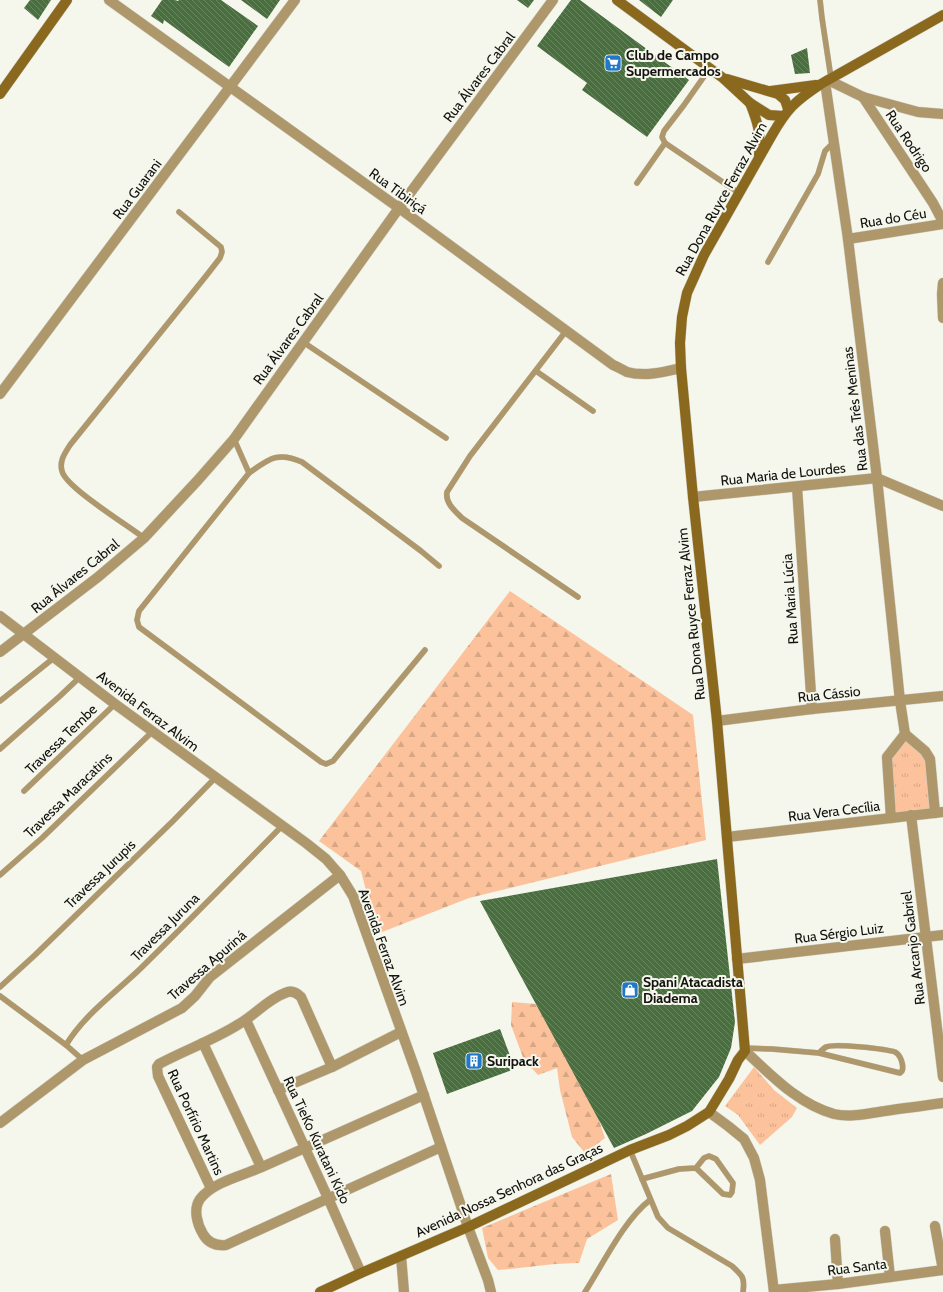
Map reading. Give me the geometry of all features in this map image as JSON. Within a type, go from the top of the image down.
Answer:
[{"type":"main road","points":[[0,94],[67,0]]},
{"type":"main road","points":[[616,0],[710,68],[750,103],[769,115],[786,113],[783,97],[771,91],[750,87],[723,78]]},
{"type":"main road","name":"Rua Dona Ruyce Ferraz Alvim","points":[[744,1050],[728,837],[681,368],[680,343],[682,317],[687,293],[704,255],[786,113],[801,97],[826,81],[943,15]]},
{"type":"main road","points":[[771,91],[826,81]]},
{"type":"main road","points":[[750,103],[758,122],[760,134],[758,160]]},
{"type":"main road","points":[[709,1112],[744,1050]]},
{"type":"main road","name":"Avenida Nossa Senhora das Graças","points":[[320,1292],[468,1227],[630,1150],[669,1135],[709,1112]]},
{"type":"street","name":"Rua Tibiriçá","points":[[109,0],[399,208],[613,365],[627,372],[640,374],[662,373],[681,368]]},
{"type":"street","name":"Rua Guarani","points":[[0,394],[295,0]]},
{"type":"street","name":"Rua Álvares Cabral","points":[[0,652],[98,577],[144,538],[198,480],[234,438],[399,208],[553,0]]},
{"type":"street","points":[[826,81],[863,97],[918,112],[943,114]]},
{"type":"street","name":"Rua das Três Meninas","points":[[826,81],[848,239],[877,478],[900,701],[905,734]]},
{"type":"street","name":"Rua Rodrigo","points":[[863,97],[933,203],[943,223]]},
{"type":"street","name":"Rua do Céu","points":[[848,239],[943,223]]},
{"type":"street","points":[[943,283],[943,318]]},
{"type":"street","name":"Rua Maria de Lourdes","points":[[693,497],[877,478],[943,506]]},
{"type":"street","name":"Rua Maria Lúcia","points":[[797,487],[812,709]]},
{"type":"street","name":"Avenida Ferraz Alvim","points":[[0,616],[152,732],[311,847],[340,874],[352,896],[360,916],[492,1292]]},
{"type":"street","name":"Rua Cássio","points":[[717,721],[812,709],[943,696]]},
{"type":"street","points":[[891,818],[887,757],[905,734],[925,751],[930,759],[939,812]]},
{"type":"street","name":"Rua Vera Cecília","points":[[728,837],[939,812]]},
{"type":"street","name":"Rua Arcanjo Gabriel","points":[[911,815],[943,1077]]},
{"type":"street","name":"Travessa Apuriná","points":[[0,1123],[83,1060],[182,1008],[192,1000],[210,977],[340,874]]},
{"type":"street","name":"Rua Sérgio Luiz","points":[[737,959],[943,935]]},
{"type":"street","name":"Rua Porfírio Martins","points":[[332,1067],[301,997],[293,992],[286,992],[277,996],[246,1020],[159,1064],[156,1071],[212,1188],[197,1204],[196,1212],[202,1233],[207,1239],[217,1246],[226,1245],[441,1147]]},
{"type":"street","name":"Rua TieKo Kuratani Kido","points":[[246,1020],[361,1273]]},
{"type":"street","points":[[278,1090],[332,1067],[401,1032]]},
{"type":"street","points":[[202,1043],[261,1167]]},
{"type":"street","points":[[744,1050],[777,1081],[795,1095],[813,1106],[834,1114],[854,1116],[943,1103]]},
{"type":"street","points":[[212,1188],[424,1095]]},
{"type":"street","points":[[709,1112],[744,1139],[754,1158],[760,1180],[774,1291]]},
{"type":"street","points":[[935,1226],[943,1270]]},
{"type":"street","points":[[885,1231],[890,1277]]},
{"type":"street","points":[[835,1239],[838,1284]]},
{"type":"street","points":[[401,1256],[404,1292]]},
{"type":"street","name":"Rua Santa","points":[[774,1291],[943,1270]]},
{"type":"lane","points":[[820,0],[826,81]]},
{"type":"lane","points":[[710,68],[664,131],[662,137],[665,143],[739,193]]},
{"type":"lane","points":[[768,262],[818,174],[825,151],[834,142]]},
{"type":"lane","points":[[637,183],[665,143]]},
{"type":"lane","points":[[144,538],[104,510],[71,483],[62,472],[61,460],[70,445],[220,258],[222,252],[221,247],[179,212]]},
{"type":"lane","points":[[566,331],[470,456],[447,492],[446,498],[451,507],[462,518],[578,597]]},
{"type":"lane","points":[[303,342],[446,438]]},
{"type":"lane","points":[[536,371],[592,411]]},
{"type":"lane","points":[[234,438],[249,473]]},
{"type":"lane","points":[[425,650],[333,761],[326,764],[321,762],[139,627],[137,620],[139,611],[249,473],[267,460],[280,456],[290,457],[302,462],[440,566]]},
{"type":"lane","points":[[0,701],[55,657]]},
{"type":"lane","points":[[0,750],[80,677]]},
{"type":"lane","name":"Travessa Tembe","points":[[24,791],[115,704]]},
{"type":"lane","name":"Travessa Maracatins","points":[[0,875],[42,838],[152,732]]},
{"type":"lane","name":"Travessa Jurupis","points":[[0,987],[35,956],[216,777]]},
{"type":"lane","name":"Travessa Juruna","points":[[66,1045],[74,1033],[99,1007],[140,969],[282,826]]},
{"type":"lane","points":[[0,996],[66,1045],[83,1060]]},
{"type":"lane","points":[[744,1050],[772,1048],[819,1053],[900,1072],[902,1072],[903,1069],[903,1064],[898,1054],[895,1052],[856,1046],[827,1046],[819,1053]]},
{"type":"lane","points":[[630,1150],[658,1217],[668,1228],[721,1259],[740,1273],[745,1281],[743,1292]]},
{"type":"lane","points":[[642,1179],[679,1169],[696,1168],[723,1194],[730,1195],[732,1192],[733,1183],[716,1159],[709,1156],[704,1158],[696,1168]]},
{"type":"lane","points":[[585,1292],[628,1223],[642,1206],[650,1200]]},
{"type":"green space","points":[[510,591],[693,715],[706,840],[469,898],[377,934],[361,871],[319,841]]},
{"type":"green space","points":[[905,734],[925,751],[935,813],[891,818],[888,754]]},
{"type":"green space","points":[[512,1002],[560,1006],[605,1138],[585,1153],[572,1137],[560,1090],[557,1068],[538,1075],[524,1060],[511,1025]]},
{"type":"green space","points":[[754,1067],[774,1090],[797,1108],[792,1117],[760,1145],[738,1115],[725,1106]]},
{"type":"green space","points":[[611,1174],[618,1220],[587,1239],[579,1263],[498,1270],[488,1258],[482,1228]]},
{"type":"building","points":[[30,0],[51,0],[38,20],[24,8]]},
{"type":"building","points":[[162,0],[221,0],[258,26],[229,67],[164,20],[163,24],[151,16]]},
{"type":"building","points":[[241,0],[280,0],[267,19]]},
{"type":"building","points":[[517,0],[534,0],[528,8]]},
{"type":"building","name":"Club de Campo Supermercados","points":[[571,0],[580,0],[689,80],[647,137],[582,90],[587,83],[537,46]]},
{"type":"building","points":[[639,0],[673,0],[661,17]]},
{"type":"building","points":[[807,48],[810,73],[795,74],[791,55]]},
{"type":"building","name":"Spani Atacadista Diadema","points":[[717,859],[735,1022],[731,1048],[719,1077],[692,1111],[614,1148],[480,901]]},
{"type":"building","name":"Suripack","points":[[500,1029],[515,1069],[447,1094],[433,1053]]},
{"type":"place","name":"Club de Campo Supermercados","points":[[613,63]]},
{"type":"place","name":"Spani Atacadista Diadema","points":[[630,990]]},
{"type":"place","name":"Suripack","points":[[474,1061]]}]
